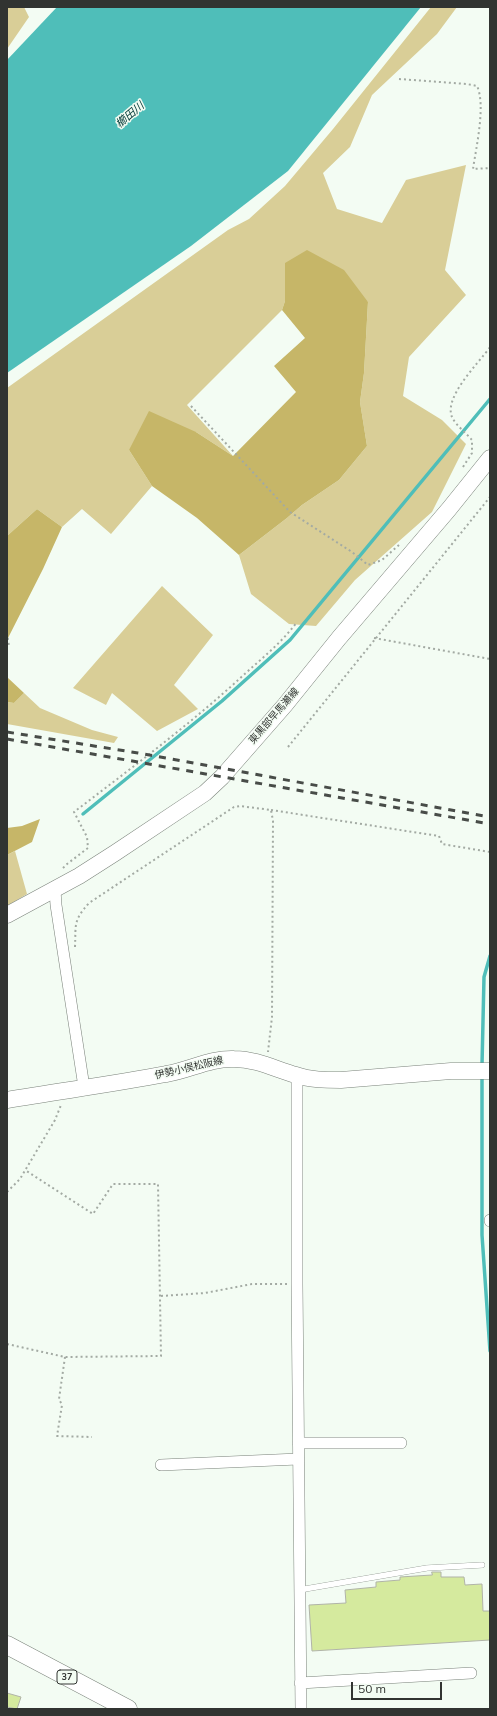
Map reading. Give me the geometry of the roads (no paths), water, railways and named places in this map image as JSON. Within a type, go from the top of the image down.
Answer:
[{"type":"main road","name":"東黒部早馬瀬線","points":[[7,915],[55,890],[115,854],[205,793],[222,777],[285,705],[339,638],[449,509],[490,458]]},
{"type":"main road","name":"伊勢小俣松阪線","points":[[7,1100],[169,1074],[216,1060],[247,1060],[267,1065],[297,1076],[324,1080],[341,1080],[451,1071],[490,1070]]},
{"type":"main road","name":"37","points":[[7,1645],[128,1709]]},
{"type":"street","points":[[55,890],[56,906],[84,1087]]},
{"type":"street","points":[[297,1076],[300,1709]]},
{"type":"street","points":[[298,1442],[401,1443]]},
{"type":"street","points":[[161,1465],[298,1459]]},
{"type":"street","points":[[300,1683],[471,1673]]},
{"type":"lane","points":[[299,1590],[427,1568],[482,1565]]},
{"type":"water","name":"櫛田川","points":[[57,7],[421,7],[288,171],[191,246],[7,373],[7,60]]},
{"type":"waterway","points":[[83,814],[222,701],[290,640],[490,399]]},
{"type":"waterway","points":[[482,1065],[484,977],[490,956]]},
{"type":"waterway","points":[[482,1077],[482,1235],[490,1351]]},
{"type":"railway","points":[[7,732],[138,753],[490,817]]},
{"type":"railway","points":[[7,739],[490,824]]}]
